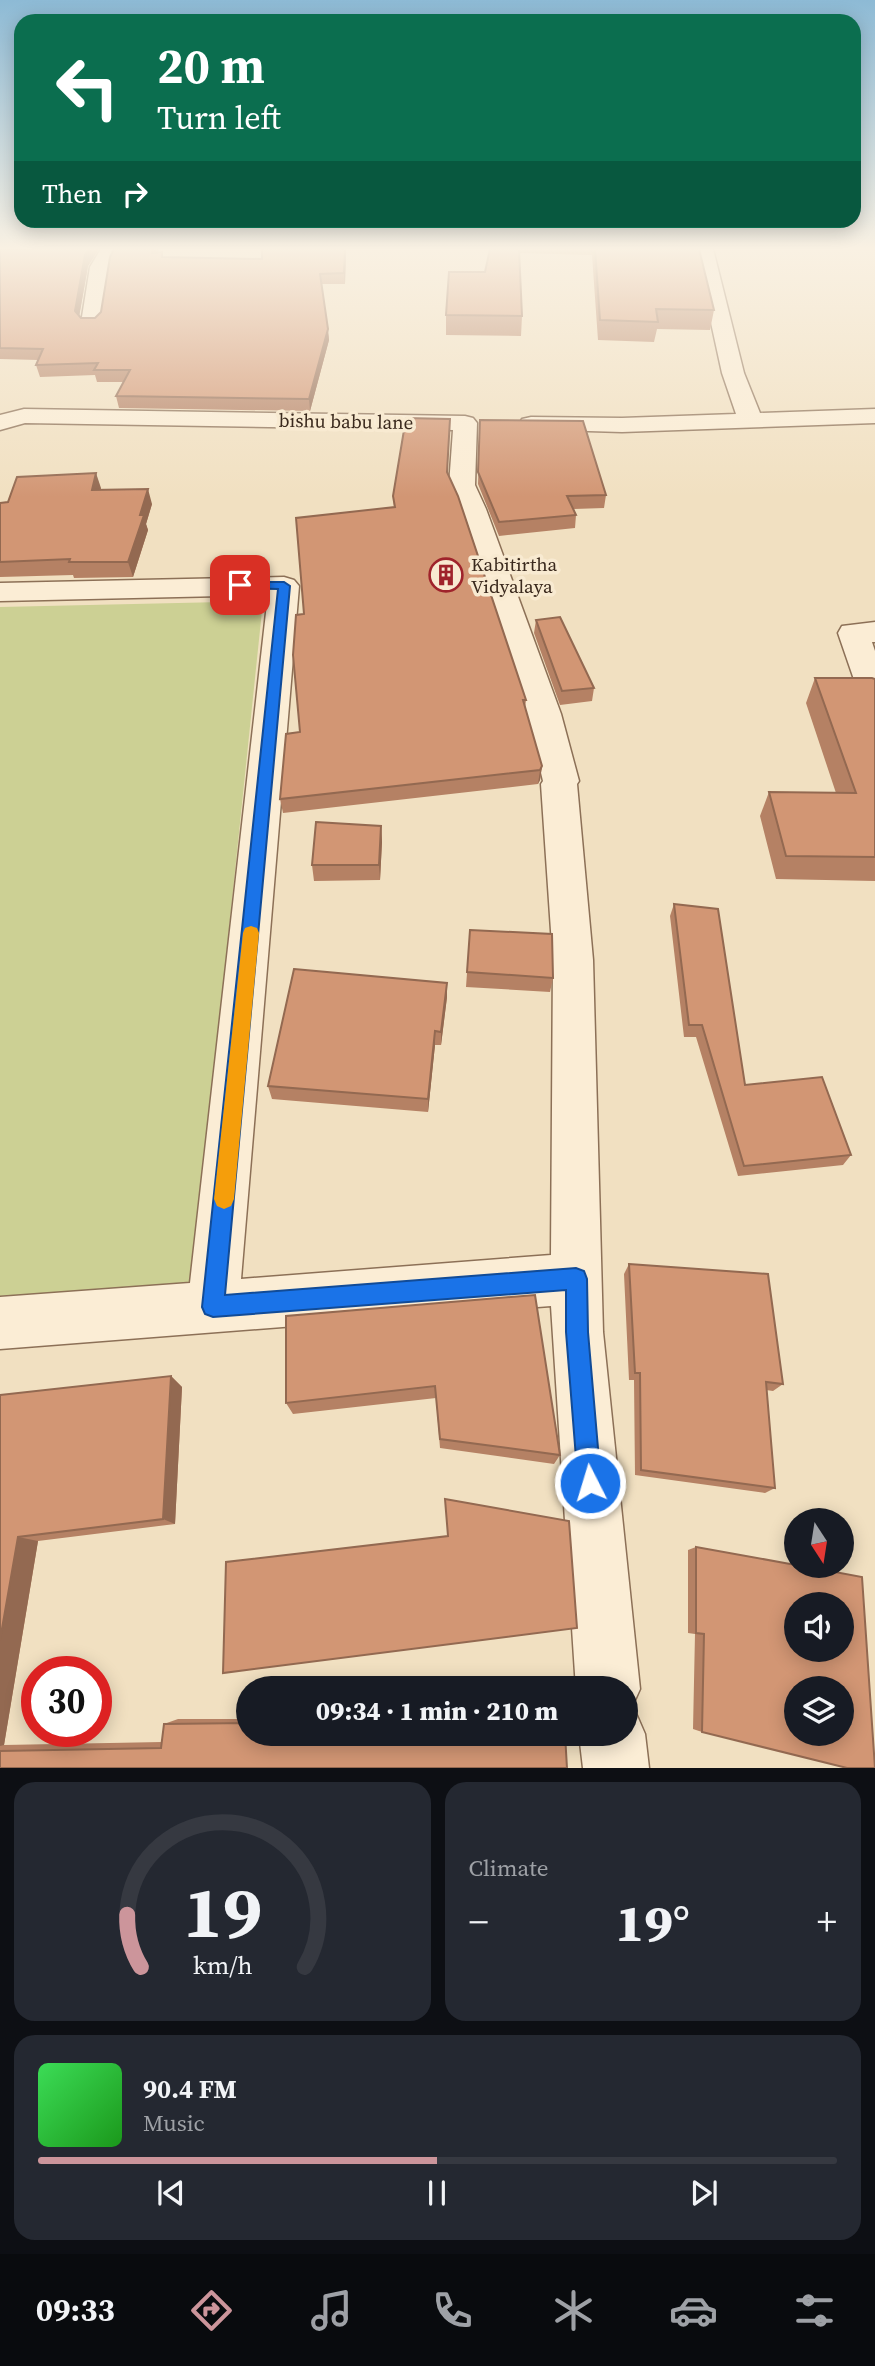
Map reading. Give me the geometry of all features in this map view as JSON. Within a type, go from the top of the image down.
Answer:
[{"type":"street","points":[[723,332],[733,373],[751,421]]},
{"type":"street","name":"bishu babu lane","points":[[0,423],[24,416],[622,425],[875,416]]},
{"type":"street","points":[[487,423],[462,485],[473,509],[544,714],[561,781],[559,785],[573,960],[577,1332],[607,1676]]},
{"type":"street","points":[[0,592],[284,586],[213,1307]]},
{"type":"street","points":[[875,632],[853,633],[875,694]]},
{"type":"street","points":[[0,1323],[576,1279]]},
{"type":"street","points":[[613,1746],[616,1768]]},
{"type":"green space","points":[[263,601],[192,1286],[0,1296],[0,607]]},
{"type":"building","points":[[0,332],[327,332],[309,399],[116,396],[130,370],[94,370],[98,363],[36,365],[43,349],[0,348]]},
{"type":"building","points":[[406,418],[450,419],[447,472],[458,496],[526,700],[523,700],[542,766],[540,770],[280,799],[286,734],[300,732],[293,655],[296,615],[304,614],[296,518],[395,507],[393,496]]},
{"type":"building","points":[[480,420],[583,421],[606,495],[567,496],[576,515],[499,522],[478,472]]},
{"type":"building","points":[[96,473],[92,490],[148,489],[140,515],[144,515],[128,562],[69,562],[70,559],[0,562],[0,503],[8,502],[17,477]]},
{"type":"building","points":[[560,617],[594,688],[562,691],[536,620]]},
{"type":"building","points":[[815,678],[875,679],[875,857],[786,856],[769,792],[856,793]]},
{"type":"building","points":[[316,822],[381,826],[379,865],[312,865]]},
{"type":"building","points":[[674,904],[718,909],[745,1085],[822,1077],[851,1155],[744,1166],[702,1025],[689,1025]]},
{"type":"building","points":[[470,930],[552,934],[553,978],[467,972]]},
{"type":"building","points":[[294,969],[447,983],[441,1032],[435,1031],[428,1099],[268,1086]]},
{"type":"building","points":[[629,1264],[768,1274],[783,1384],[766,1382],[775,1488],[641,1470],[640,1373],[635,1373]]},
{"type":"building","points":[[535,1295],[560,1455],[440,1439],[435,1386],[286,1403],[286,1316]]},
{"type":"building","points":[[171,1376],[163,1519],[18,1537],[0,1640],[0,1395]]},
{"type":"building","points":[[445,1499],[569,1521],[577,1628],[223,1673],[226,1562],[448,1536]]},
{"type":"building","points":[[696,1547],[784,1563],[784,1578],[862,1577],[875,1768],[847,1768],[702,1732],[704,1634],[696,1633]]},
{"type":"building","points":[[236,1723],[236,1746],[566,1746],[567,1768],[0,1768],[0,1751],[161,1748],[164,1724]]},
{"type":"slow traffic","points":[[224,1199],[251,933]]},
{"type":"place","name":"Kabitirtha Vidyalaya","points":[[446,575]]},
{"type":"route","points":[[240,585],[284,586],[213,1307],[576,1279],[577,1332],[590,1483]]}]
